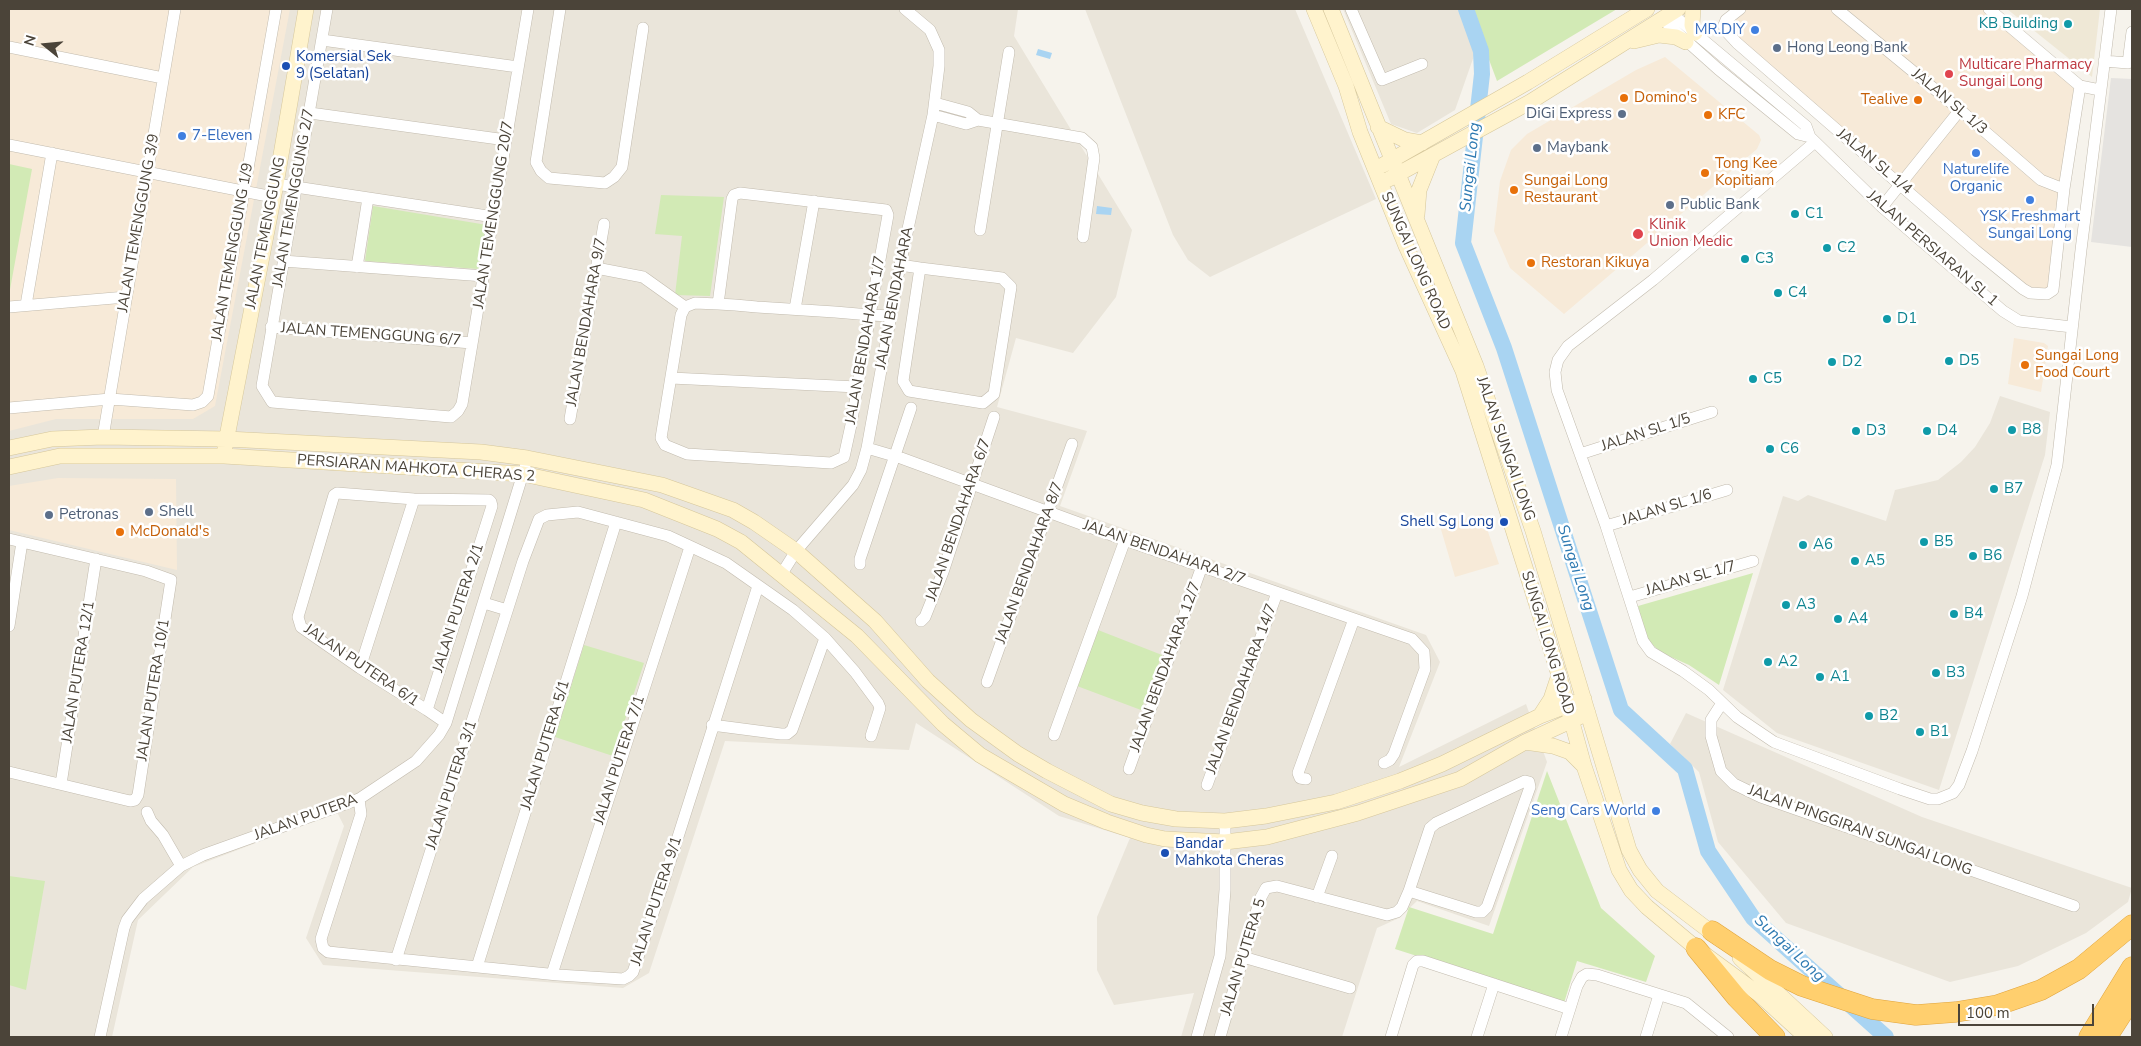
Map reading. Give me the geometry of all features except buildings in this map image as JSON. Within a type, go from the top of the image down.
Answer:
[{"type":"highway","points":[[1712,931],[1770,970],[1802,986],[1872,1010],[1916,1015],[1956,1012],[1998,1005],[2041,990],[2079,969],[2132,925]]},
{"type":"highway","points":[[1696,948],[1737,998],[1775,1037]]},
{"type":"highway","points":[[2089,1037],[2132,967]]},
{"type":"highway","points":[[2107,1037],[2132,998]]},
{"type":"street","name":"JALAN TEMENGGUNG 3/9","points":[[103,436],[175,9]]},
{"type":"street","name":"JALAN TEMENGGUNG 1/9","points":[[9,408],[110,399],[193,405],[202,402],[208,396],[276,9]]},
{"type":"street","name":"JALAN TEMENGGUNG","points":[[224,456],[306,9]]},
{"type":"street","name":"JALAN TEMENGGUNG 2/7","points":[[327,9],[262,386],[272,402],[451,417]]},
{"type":"street","name":"JALAN TEMENGGUNG 20/7","points":[[451,417],[462,404],[528,9]]},
{"type":"street","points":[[560,9],[536,162],[541,171],[549,178],[605,183],[614,177],[622,167],[643,28]]},
{"type":"street","name":"JALAN BENDAHARA","points":[[781,575],[796,551],[853,485],[860,470],[867,445],[900,265],[933,115],[939,66],[939,50],[930,30],[905,9]]},
{"type":"street","name":"SUNGAI LONG ROAD","points":[[1314,9],[1346,86],[1374,169],[1406,246],[1470,368]]},
{"type":"street","name":"SUNGAI LONG ROAD","points":[[1330,9],[1419,225],[1470,368],[1584,766],[1619,870],[1631,890],[1647,907],[1696,948],[1760,994],[1806,1037]]},
{"type":"street","points":[[1351,9],[1382,80],[1422,64]]},
{"type":"street","points":[[1374,169],[1392,161],[1507,94],[1647,9]]},
{"type":"street","points":[[1622,44],[1659,35],[1691,38],[1693,9]]},
{"type":"street","name":"JALAN SL 1/4","points":[[1740,9],[1726,20],[1725,30],[1813,110],[2023,290],[2047,294],[2053,290],[2064,188]]},
{"type":"street","name":"JALAN SL 1/3","points":[[1837,9],[1960,110],[2041,180],[2064,188]]},
{"type":"street","points":[[1989,9],[2080,86],[2100,90]]},
{"type":"street","points":[[1812,140],[1653,280],[1568,346],[1558,360],[1555,372],[1558,390],[1630,597],[1642,641],[1650,652],[1683,671],[1709,690],[1737,717],[1774,742],[1930,799],[1945,797],[1953,793],[1959,785],[1972,752],[1999,671],[2052,489],[2062,435],[2072,327],[2111,9]]},
{"type":"street","name":"SUNGAI LONG ROAD","points":[[1380,183],[1398,175],[1530,102],[1622,44],[1667,12]]},
{"type":"street","name":"JALAN PERSIARAN SL 1","points":[[1667,12],[1691,38],[1798,134],[1812,140],[1882,206],[2004,311],[2020,320],[2072,327]]},
{"type":"street","points":[[2104,61],[2128,63],[2132,32]]},
{"type":"street","points":[[322,40],[518,67]]},
{"type":"street","points":[[9,46],[163,78]]},
{"type":"street","points":[[980,230],[1009,52]]},
{"type":"street","points":[[2064,188],[2080,86]]},
{"type":"street","points":[[935,103],[968,112],[978,120]]},
{"type":"street","points":[[1882,206],[1960,110]]},
{"type":"street","points":[[310,113],[506,140]]},
{"type":"street","points":[[933,115],[966,124],[978,120],[1082,138],[1092,146],[1094,158],[1083,237]]},
{"type":"street","points":[[1378,127],[1405,140],[1422,143]]},
{"type":"street","points":[[9,145],[243,191],[296,187],[494,217]]},
{"type":"street","points":[[26,305],[52,153]]},
{"type":"street","points":[[1419,225],[1416,208],[1419,190],[1433,155]]},
{"type":"street","points":[[718,304],[732,199],[734,195],[740,192],[814,201],[795,310]]},
{"type":"street","points":[[357,267],[368,198]]},
{"type":"street","name":"JALAN BENDAHARA 1/7","points":[[671,378],[661,438],[665,444],[687,454],[831,463],[844,457],[888,215],[886,210],[814,201]]},
{"type":"street","name":"JALAN BENDAHARA 9/7","points":[[570,419],[604,224]]},
{"type":"street","points":[[283,261],[484,276]]},
{"type":"street","points":[[900,265],[1002,278],[1011,287],[994,394],[982,404],[909,391],[903,381],[920,268]]},
{"type":"street","points":[[596,268],[643,277],[685,307]]},
{"type":"street","points":[[9,307],[126,296]]},
{"type":"street","points":[[857,387],[671,378],[681,316],[685,307],[695,303],[891,316]]},
{"type":"street","name":"JALAN TEMENGGUNG 6/7","points":[[271,327],[472,343]]},
{"type":"street","name":"JALAN SUNGAI LONG","points":[[1470,368],[1533,531],[1586,706]]},
{"type":"street","points":[[860,564],[860,558],[898,456],[911,408]]},
{"type":"street","name":"JALAN SL 1/5","points":[[1580,454],[1712,412]]},
{"type":"street","name":"JALAN BENDAHARA 6/7","points":[[921,621],[925,617],[943,572],[994,417]]},
{"type":"street","name":"PERSIARAN MAHKOTA CHERAS 2","points":[[9,448],[52,439],[103,436],[227,439],[481,452],[528,458],[662,485],[733,510],[796,551],[875,621],[928,681],[971,720],[1018,754],[1111,804],[1142,813],[1176,819],[1225,820],[1266,816],[1336,802],[1400,781],[1442,764],[1540,716],[1567,705],[1586,706]]},
{"type":"street","name":"JALAN BENDAHARA 8/7","points":[[987,682],[1072,444]]},
{"type":"street","name":"JALAN BENDAHARA 2/7","points":[[867,445],[1125,540],[1412,639],[1424,652],[1425,669],[1398,746],[1390,760],[1384,763]]},
{"type":"street","name":"PERSIARAN MAHKOTA CHERAS 2","points":[[9,466],[60,456],[224,456],[523,474],[644,500],[717,529],[741,542],[857,636],[943,724],[980,755],[1003,770],[1064,804],[1107,822],[1146,835],[1185,841],[1226,842],[1288,833],[1358,813],[1460,779],[1525,742],[1571,720],[1586,706]]},
{"type":"street","name":"JALAN PUTERA","points":[[100,1037],[127,920],[143,899],[180,866],[204,855],[359,799],[416,761],[430,746],[446,723],[528,458]]},
{"type":"street","name":"JALAN SL 1/6","points":[[1606,526],[1727,490]]},
{"type":"street","name":"JALAN PUTERA 6/1","points":[[446,723],[306,632],[301,627],[298,617],[334,495],[337,493],[414,499],[489,500],[492,506]]},
{"type":"street","points":[[360,668],[414,499]]},
{"type":"street","name":"JALAN PUTERA 2/1","points":[[427,710],[492,506]]},
{"type":"street","name":"JALAN PUTERA 3/1","points":[[396,960],[507,610],[539,519],[546,515],[578,512],[616,522],[668,536],[726,563],[793,610],[825,638],[855,672],[878,703],[880,713],[872,736]]},
{"type":"street","name":"JALAN PUTERA 5/1","points":[[476,967],[616,522]]},
{"type":"street","points":[[9,539],[96,560]]},
{"type":"street","points":[[1054,734],[1125,540]]},
{"type":"street","points":[[9,623],[22,542]]},
{"type":"street","name":"JALAN PUTERA 7/1","points":[[552,974],[690,547]]},
{"type":"street","name":"JALAN PUTERA 10/1","points":[[96,560],[163,576],[171,580],[138,795],[135,800]]},
{"type":"street","name":"JALAN PUTERA 12/1","points":[[62,784],[96,560]]},
{"type":"street","name":"JALAN SL 1/7","points":[[1630,597],[1753,561]]},
{"type":"street","name":"JALAN BENDAHARA 12/7","points":[[1129,769],[1202,566]]},
{"type":"street","name":"JALAN PUTERA 9/1","points":[[359,799],[361,814],[321,939],[323,948],[328,952],[396,960],[623,979],[633,972],[758,586]]},
{"type":"street","name":"JALAN BENDAHARA 14/7","points":[[1207,785],[1277,593]]},
{"type":"street","points":[[484,603],[507,610]]},
{"type":"street","points":[[1306,779],[1300,778],[1298,773],[1354,619]]},
{"type":"street","points":[[712,725],[787,734],[792,730],[825,638]]},
{"type":"street","points":[[1540,716],[1552,699],[1558,675]]},
{"type":"street","name":"JALAN PINGGIRAN SUNGAI LONG","points":[[1722,703],[1712,720],[1711,736],[1721,771],[1734,784],[1760,797],[2074,906]]},
{"type":"street","name":"SUNGAI LONG ROAD","points":[[1586,706],[1629,850],[1640,870],[1657,891],[1712,931],[1825,1037]]},
{"type":"street","points":[[1525,742],[1553,746],[1570,752],[1584,766]]},
{"type":"street","points":[[9,772],[130,801],[135,800],[148,812],[151,821],[163,835],[180,866]]},
{"type":"street","points":[[1332,856],[1317,897],[1387,916],[1397,912],[1402,907],[1430,828],[1436,823],[1525,781],[1529,782],[1530,786],[1487,907],[1482,912],[1476,912],[1409,891]]},
{"type":"street","points":[[1220,1036],[1200,1035],[1220,956],[1225,890],[1225,820]]},
{"type":"street","name":"JALAN PUTERA 5","points":[[1220,1036],[1260,899],[1266,888],[1277,886],[1317,897]]},
{"type":"street","points":[[1243,957],[1350,988]]},
{"type":"street","points":[[1391,1037],[1413,964],[1417,961],[1423,961],[1570,1008]]},
{"type":"street","points":[[1561,1037],[1576,986],[1582,977],[1587,974],[1596,975],[1686,1003],[1728,1037]]},
{"type":"street","points":[[1477,1037],[1494,984]]},
{"type":"street","points":[[1646,1037],[1659,995]]},
{"type":"shaded area","name":"Bandar Mahkota Cheras","points":[[9,9],[1018,9],[1014,36],[1132,230],[1116,297],[1073,353],[1016,338],[997,407],[1087,431],[1060,506],[1426,635],[1440,662],[1399,767],[1526,704],[1547,762],[1489,926],[1417,901],[1399,918],[1377,928],[1342,1037],[1181,1037],[1194,993],[1114,1005],[1097,970],[1097,917],[1130,838],[1059,816],[916,723],[909,750],[725,741],[649,973],[623,988],[323,965],[306,938],[344,826],[337,812],[193,867],[138,920],[112,1037],[9,1037]]},
{"type":"shaded area","points":[[9,9],[290,9],[215,406],[193,419],[56,419],[9,431]]},
{"type":"shaded area","points":[[1085,9],[1295,9],[1376,199],[1210,277],[1188,260],[1173,235]]},
{"type":"shaded area","points":[[1343,9],[1459,9],[1475,53],[1455,110],[1417,133],[1391,124]]},
{"type":"shaded area","points":[[1744,9],[1983,9],[2076,87],[2049,288],[2046,290],[2028,288],[1727,28],[1729,22]]},
{"type":"shaded area","points":[[2007,9],[2100,9],[2092,77]]},
{"type":"shaded area","points":[[1665,57],[1759,135],[1761,140],[1757,149],[1564,314],[1510,268],[1494,231],[1500,181],[1511,150],[1527,134],[1636,70]]},
{"type":"shaded area","points":[[2111,78],[2132,79],[2132,247],[2091,242]]},
{"type":"shaded area","points":[[2014,338],[2044,343],[2048,346],[2041,392],[2008,384]]},
{"type":"shaded area","points":[[2000,396],[2050,412],[2045,455],[1939,790],[1777,733],[1723,690],[1783,496],[1798,501],[1808,495],[1886,521],[1895,490],[1938,480],[1961,462],[1975,447],[1990,423]]},
{"type":"shaded area","points":[[58,478],[176,479],[177,570],[9,530],[9,486]]},
{"type":"shaded area","points":[[1482,514],[1499,564],[1455,577],[1440,526]]},
{"type":"shaded area","points":[[1686,713],[1922,817],[2132,888],[2128,902],[2086,933],[2018,966],[1950,982],[1786,923],[1718,842],[1699,772],[1670,744]]},
{"type":"green space","points":[[1470,9],[1617,9],[1497,81]]},
{"type":"green space","points":[[9,164],[32,169],[9,295]]},
{"type":"green space","points":[[661,195],[724,197],[710,296],[675,295],[682,236],[655,234]]},
{"type":"green space","points":[[373,206],[487,225],[479,269],[365,261]]},
{"type":"green space","points":[[1753,573],[1719,685],[1689,665],[1662,653],[1647,640],[1638,606]]},
{"type":"green space","points":[[1098,630],[1162,655],[1141,710],[1077,686]]},
{"type":"green space","points":[[584,645],[644,663],[613,756],[555,737]]},
{"type":"green space","points":[[1547,771],[1601,908],[1655,956],[1646,982],[1577,961],[1564,1003],[1395,949],[1409,907],[1493,934]]},
{"type":"green space","points":[[9,876],[45,881],[26,990],[9,985]]},
{"type":"water","points":[[1038,49],[1052,53],[1050,59],[1036,55]]},
{"type":"water","points":[[1097,206],[1112,208],[1111,215],[1096,214]]},
{"type":"waterway","name":"Sungai Long","points":[[1466,9],[1481,51],[1482,74],[1463,243],[1504,348],[1621,710],[1685,769],[1708,851],[1753,918],[1886,1037]]},
{"type":"place","name":"KB Building","points":[[2068,24]]},
{"type":"place","name":"MR.DIY","points":[[1755,30]]},
{"type":"place","name":"Hong Leong Bank","points":[[1777,48]]},
{"type":"place","name":"Komersial Sek 9 (Selatan)","points":[[286,66]]},
{"type":"place","name":"Multicare Pharmacy Sungai Long","points":[[1949,74]]},
{"type":"place","name":"Domino's","points":[[1624,98]]},
{"type":"place","name":"Tealive","points":[[1918,100]]},
{"type":"place","name":"DiGi Express","points":[[1622,114]]},
{"type":"place","name":"KFC","points":[[1708,115]]},
{"type":"place","name":"7-Eleven","points":[[182,136]]},
{"type":"place","name":"Maybank","points":[[1537,148]]},
{"type":"place","name":"Naturelife Organic","points":[[1976,153]]},
{"type":"place","name":"Tong Kee Kopitiam","points":[[1705,173]]},
{"type":"place","name":"Sungai Long Restaurant","points":[[1514,190]]},
{"type":"place","name":"YSK Freshmart Sungai Long","points":[[2030,200]]},
{"type":"place","name":"Public Bank","points":[[1670,205]]},
{"type":"place","name":"C1","points":[[1795,214]]},
{"type":"place","name":"Klinik Union Medic","points":[[1638,234]]},
{"type":"place","name":"C2","points":[[1827,248]]},
{"type":"place","name":"C3","points":[[1745,259]]},
{"type":"place","name":"Restoran Kikuya","points":[[1531,263]]},
{"type":"place","name":"C4","points":[[1778,293]]},
{"type":"place","name":"D1","points":[[1887,319]]},
{"type":"place","name":"D5","points":[[1949,361]]},
{"type":"place","name":"D2","points":[[1832,362]]},
{"type":"place","name":"Sungai Long Food Court","points":[[2025,365]]},
{"type":"place","name":"C5","points":[[1753,379]]},
{"type":"place","name":"B8","points":[[2012,430]]},
{"type":"place","name":"D3","points":[[1856,431]]},
{"type":"place","name":"D4","points":[[1927,431]]},
{"type":"place","name":"C6","points":[[1770,449]]},
{"type":"place","name":"B7","points":[[1994,489]]},
{"type":"place","name":"Shell","points":[[149,512]]},
{"type":"place","name":"Petronas","points":[[49,515]]},
{"type":"place","name":"Shell Sg Long","points":[[1504,522]]},
{"type":"place","name":"McDonald's","points":[[120,532]]},
{"type":"place","name":"B5","points":[[1924,542]]},
{"type":"place","name":"A6","points":[[1803,545]]},
{"type":"place","name":"B6","points":[[1973,556]]},
{"type":"place","name":"A5","points":[[1855,561]]},
{"type":"place","name":"A3","points":[[1786,605]]},
{"type":"place","name":"B4","points":[[1954,614]]},
{"type":"place","name":"A4","points":[[1838,619]]},
{"type":"place","name":"A2","points":[[1768,662]]},
{"type":"place","name":"B3","points":[[1936,673]]},
{"type":"place","name":"A1","points":[[1820,677]]},
{"type":"place","name":"B2","points":[[1869,716]]},
{"type":"place","name":"B1","points":[[1920,732]]},
{"type":"place","name":"Seng Cars World","points":[[1656,811]]},
{"type":"place","name":"Bandar Mahkota Cheras","points":[[1165,853]]}]
